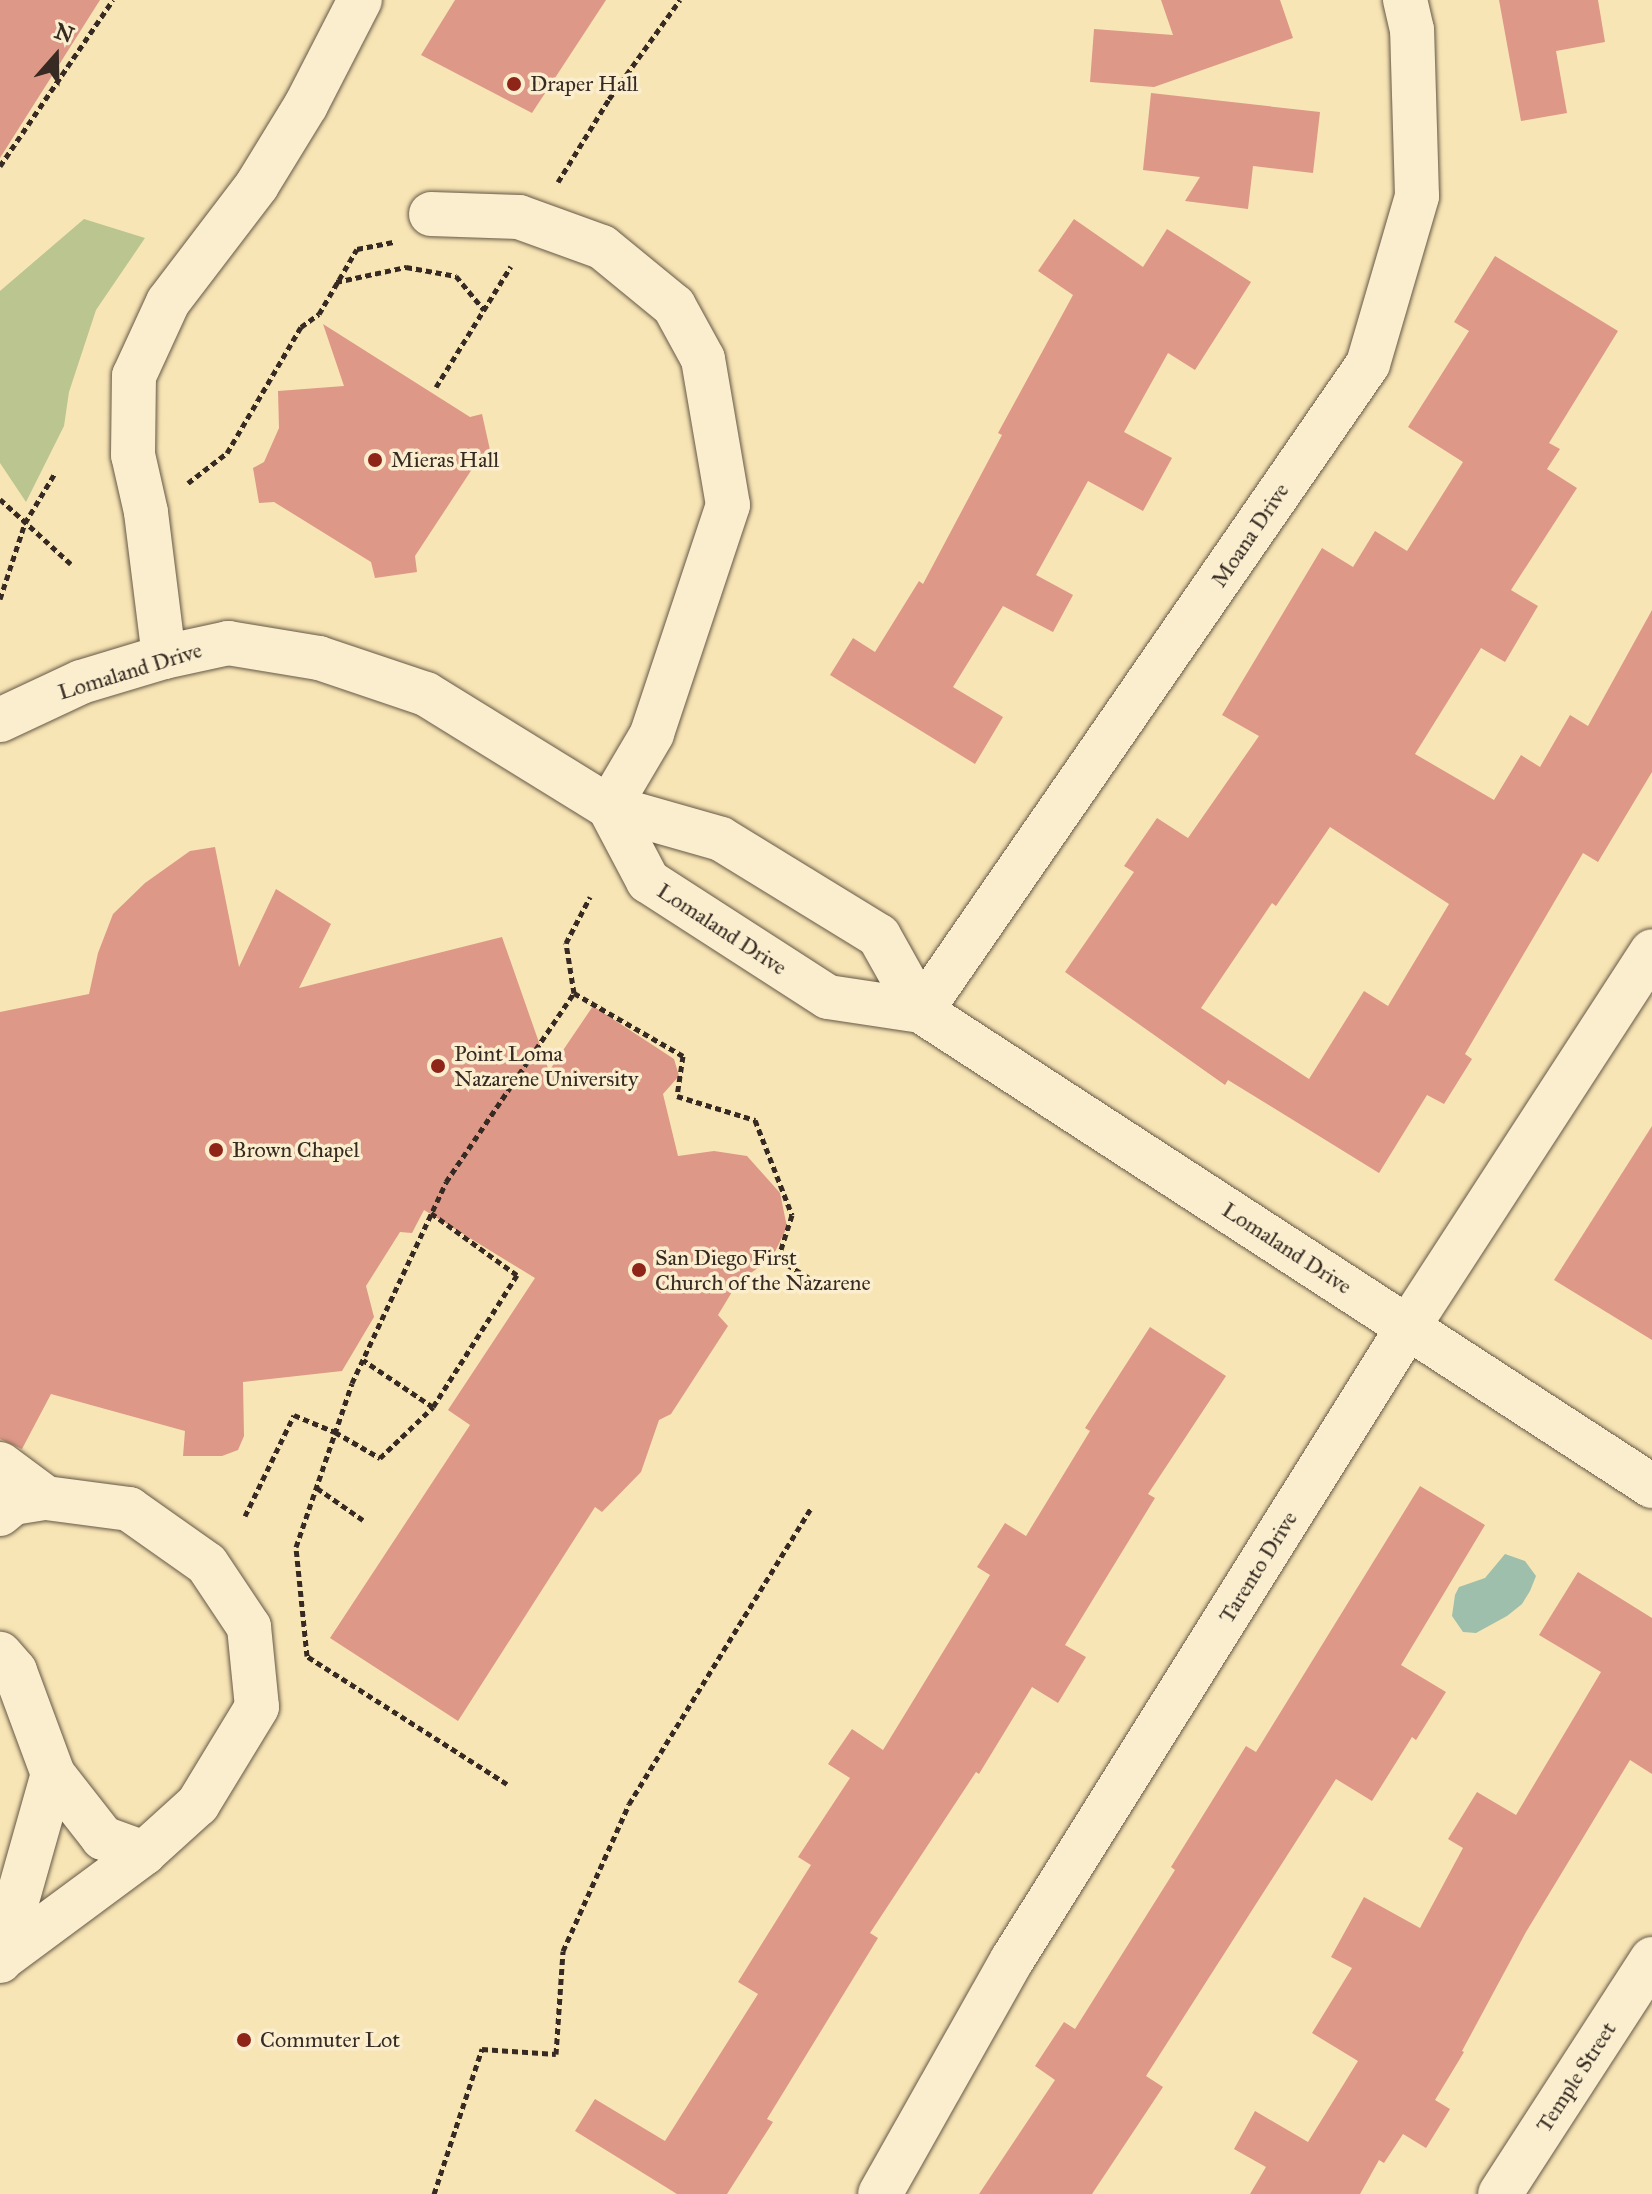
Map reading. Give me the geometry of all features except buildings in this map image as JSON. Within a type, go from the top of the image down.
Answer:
[{"type":"street","points":[[164,657],[146,512],[133,455],[134,376],[168,302],[257,185],[306,105],[360,0]]},
{"type":"street","name":"Moana Drive","points":[[921,1011],[1368,364],[1417,196],[1412,30],[1405,0]]},
{"type":"street","points":[[431,214],[519,217],[602,247],[674,306],[703,359],[728,505],[652,734],[609,807]]},
{"type":"street","name":"Lomaland Drive","points":[[0,720],[81,682],[164,657],[228,643],[332,662],[426,694],[609,807],[721,839],[879,936],[921,1011]]},
{"type":"street","name":"Lomaland Drive","points":[[609,807],[648,881],[828,997],[921,1011],[1652,1486]]},
{"type":"street","name":"Tarento Drive","points":[[880,2194],[1012,1960],[1408,1327],[1652,951]]},
{"type":"street","points":[[0,1464],[46,1498]]},
{"type":"street","points":[[0,1514],[13,1503],[46,1498],[129,1509],[207,1564],[249,1627],[257,1707],[198,1804],[144,1853],[1,1960]]},
{"type":"street","points":[[0,1654],[15,1671],[53,1774],[103,1838],[144,1853]]},
{"type":"street","points":[[1,1960],[53,1774]]},
{"type":"street","name":"Temple Street","points":[[1500,2194],[1652,1959]]},
{"type":"path","points":[[0,166],[113,0]]},
{"type":"path","points":[[436,387],[514,261]]},
{"type":"path","points":[[336,282],[406,267],[456,276],[484,310]]},
{"type":"path","points":[[0,599],[25,523],[55,473]]},
{"type":"path","points":[[0,499],[71,564]]},
{"type":"path","points":[[507,1784],[307,1656],[296,1547],[363,1360],[446,1182],[574,993],[566,943],[590,897]]},
{"type":"path","points":[[574,993],[683,1056],[677,1096],[755,1120],[792,1215],[778,1259],[829,1290]]},
{"type":"path","points":[[245,1516],[294,1415],[335,1432],[380,1458],[433,1407],[517,1275],[431,1213]]},
{"type":"path","points":[[363,1360],[433,1407]]},
{"type":"path","points":[[317,1488],[363,1520]]},
{"type":"path","points":[[434,2194],[482,2049],[556,2054],[563,1951],[629,1804],[812,1507]]},
{"type":"green space","points":[[84,219],[145,238],[96,310],[69,392],[64,426],[26,502],[0,463],[0,291]]},
{"type":"shaded area","points":[[1505,1554],[1525,1561],[1536,1576],[1530,1591],[1522,1604],[1507,1616],[1476,1633],[1463,1632],[1452,1616],[1459,1587],[1485,1578]]},
{"type":"place","name":"Draper Hall","points":[[514,84]]},
{"type":"place","name":"Mieras Hall","points":[[375,460]]},
{"type":"place","name":"Point Loma Nazarene University","points":[[438,1066]]},
{"type":"place","name":"Brown Chapel","points":[[216,1150]]},
{"type":"place","name":"San Diego First Church of the Nazarene","points":[[639,1270]]},
{"type":"place","name":"Commuter Lot","points":[[244,2040]]}]
